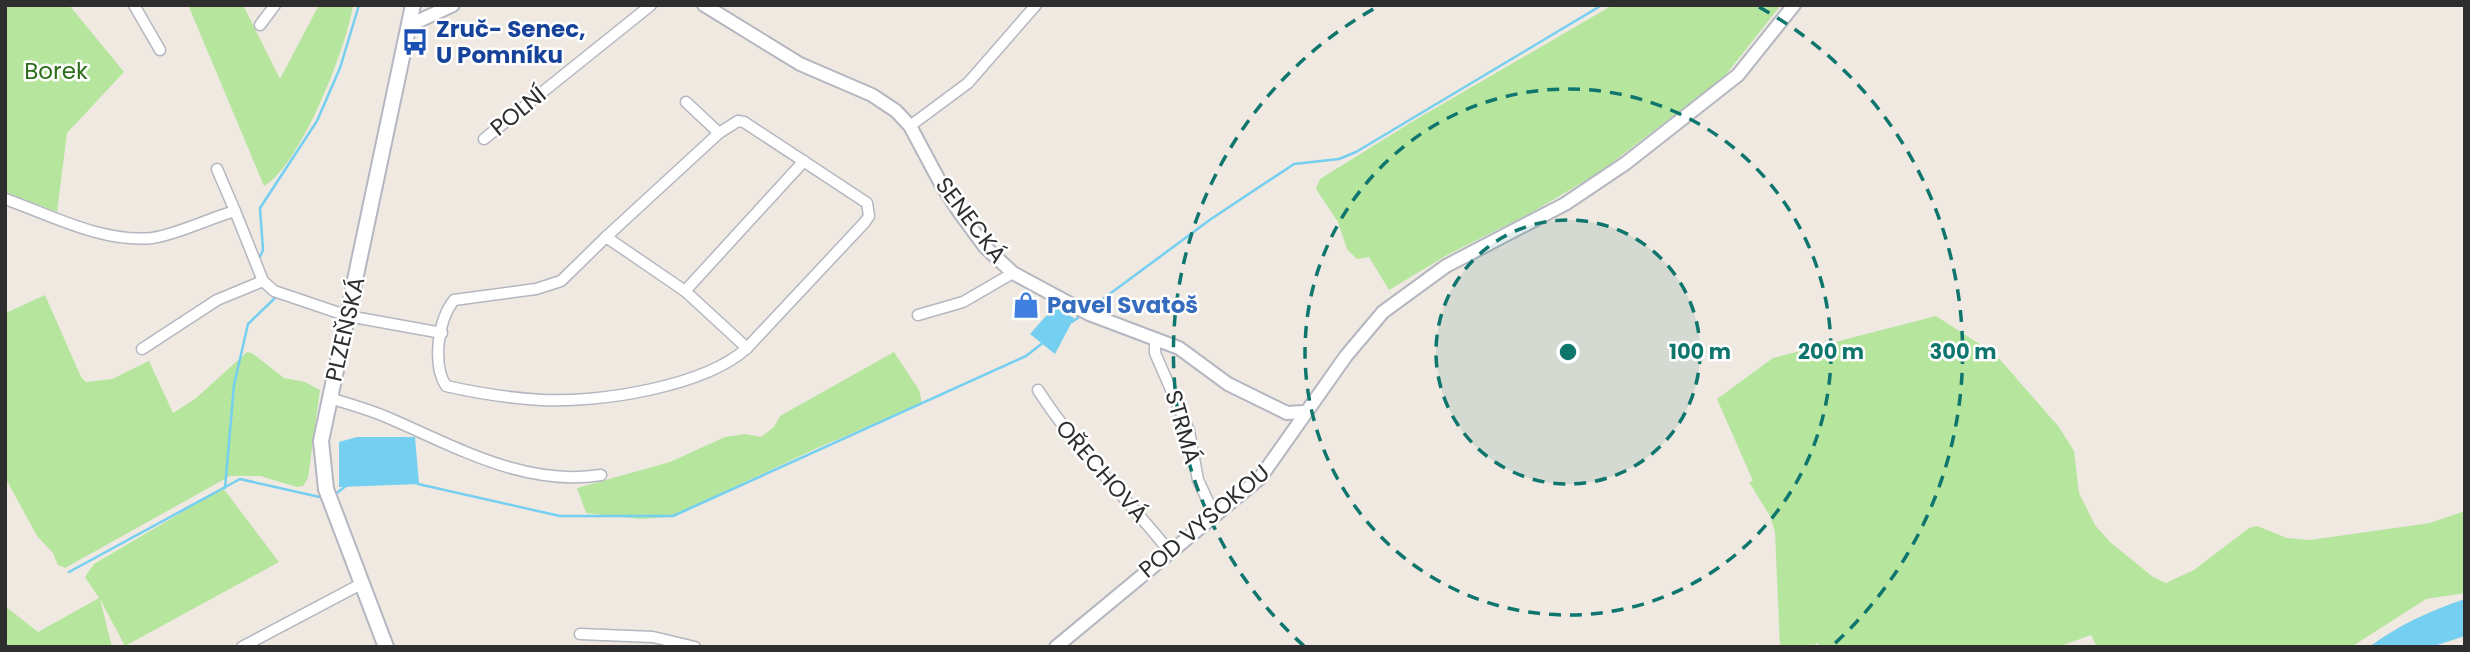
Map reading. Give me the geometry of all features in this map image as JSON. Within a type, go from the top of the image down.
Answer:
[{"type":"main road","name":"PLZEŇSKÁ","points":[[385,646],[329,499],[321,465],[321,441],[413,5]]},
{"type":"street","points":[[134,5],[160,50]]},
{"type":"street","points":[[260,25],[275,5]]},
{"type":"street","points":[[410,25],[453,5]]},
{"type":"street","name":"POLNÍ","points":[[484,139],[651,5]]},
{"type":"street","name":"SENECKÁ","points":[[704,5],[800,64],[872,95],[896,111],[910,126],[960,213],[985,247],[1013,273],[1089,314],[1179,348],[1228,384],[1287,413],[1304,412]]},
{"type":"street","points":[[910,126],[968,83],[1000,43],[1036,5]]},
{"type":"street","name":"POD VYSOKOU","points":[[1056,647],[1260,478],[1286,446],[1304,412],[1383,312],[1446,266],[1565,204],[1626,163],[1738,75],[1794,5]]},
{"type":"street","points":[[686,102],[719,133]]},
{"type":"street","points":[[732,122],[744,122],[867,203],[869,216],[747,348],[737,357],[708,371],[657,387],[598,397],[544,400],[485,395],[446,386],[439,375],[442,333],[448,307],[454,300],[536,289],[561,282],[606,236],[719,133],[732,122]]},
{"type":"street","points":[[685,291],[804,161]]},
{"type":"street","points":[[217,169],[263,281],[286,297],[348,316],[442,333]]},
{"type":"street","points":[[5,199],[73,226],[130,238],[154,238],[235,211]]},
{"type":"street","points":[[606,236],[685,291],[747,348]]},
{"type":"street","points":[[918,315],[963,302],[1013,273]]},
{"type":"street","points":[[142,349],[217,300],[263,281]]},
{"type":"street","name":"STRMÁ","points":[[1154,340],[1155,353],[1189,431],[1198,480],[1214,514]]},
{"type":"street","name":"OŘECHOVÁ","points":[[1038,390],[1061,427],[1118,488],[1169,551]]},
{"type":"street","points":[[329,398],[391,419],[451,447],[530,474],[564,478],[601,475]]},
{"type":"street","points":[[242,647],[361,584]]},
{"type":"street","points":[[580,634],[695,647]]},
{"type":"green space","name":"Borek","points":[[5,5],[69,5],[124,72],[67,133],[57,212],[5,192]]},
{"type":"green space","points":[[243,5],[280,79],[319,5],[353,5],[342,48],[320,104],[292,155],[278,174],[264,186],[189,7]]},
{"type":"green space","points":[[1613,5],[1781,5],[1724,77],[1600,172],[1529,214],[1449,254],[1389,290],[1369,257],[1357,259],[1347,249],[1338,222],[1316,189],[1320,179],[1415,120]]},
{"type":"green space","points":[[45,295],[81,377],[86,382],[112,379],[149,361],[173,413],[195,399],[247,352],[284,378],[305,382],[320,390],[308,478],[303,486],[297,487],[260,476],[230,476],[65,568],[58,565],[53,553],[37,536],[5,477],[5,308],[8,312]]},
{"type":"green space","points":[[1936,316],[1995,354],[2059,427],[2074,451],[2079,493],[2095,525],[2110,542],[2153,577],[2166,583],[2194,570],[2249,528],[2257,526],[2287,538],[2310,540],[2430,523],[2465,511],[2465,593],[2426,599],[2351,647],[2097,647],[2091,635],[2058,647],[1819,647],[1818,643],[1810,647],[1780,647],[1775,532],[1770,516],[1749,482],[1753,481],[1717,399],[1773,358]]},
{"type":"green space","points":[[894,352],[919,390],[922,403],[815,449],[671,517],[640,519],[586,513],[577,488],[670,462],[725,437],[745,434],[761,437],[774,427],[780,416]]},
{"type":"green space","points":[[223,488],[279,562],[125,646],[100,599],[112,647],[5,647],[5,606],[38,632],[99,598],[85,577],[94,564]]},
{"type":"water","points":[[1054,307],[1074,318],[1055,354],[1030,334]]},
{"type":"water","points":[[357,437],[415,437],[419,484],[339,487],[339,442]]},
{"type":"water","points":[[2465,599],[2465,636],[2431,647],[2369,647],[2415,619]]},
{"type":"waterway","points":[[259,259],[263,250],[260,208],[317,121],[340,68],[359,5]]},
{"type":"waterway","points":[[1092,307],[1211,219],[1294,164],[1339,159],[1356,152],[1602,5]]},
{"type":"waterway","points":[[225,488],[234,385],[248,324],[275,298],[273,295]]},
{"type":"waterway","points":[[1072,322],[1079,317]]},
{"type":"waterway","points":[[418,484],[560,516],[673,516],[1026,356],[1044,342]]},
{"type":"waterway","points":[[69,572],[240,479],[324,498]]},
{"type":"waterway","points":[[333,496],[347,485]]},
{"type":"place","name":"Zruč- Senec, U Pomníku","points":[[415,42]]},
{"type":"place","name":"Pavel Svatoš","points":[[1026,305]]}]
